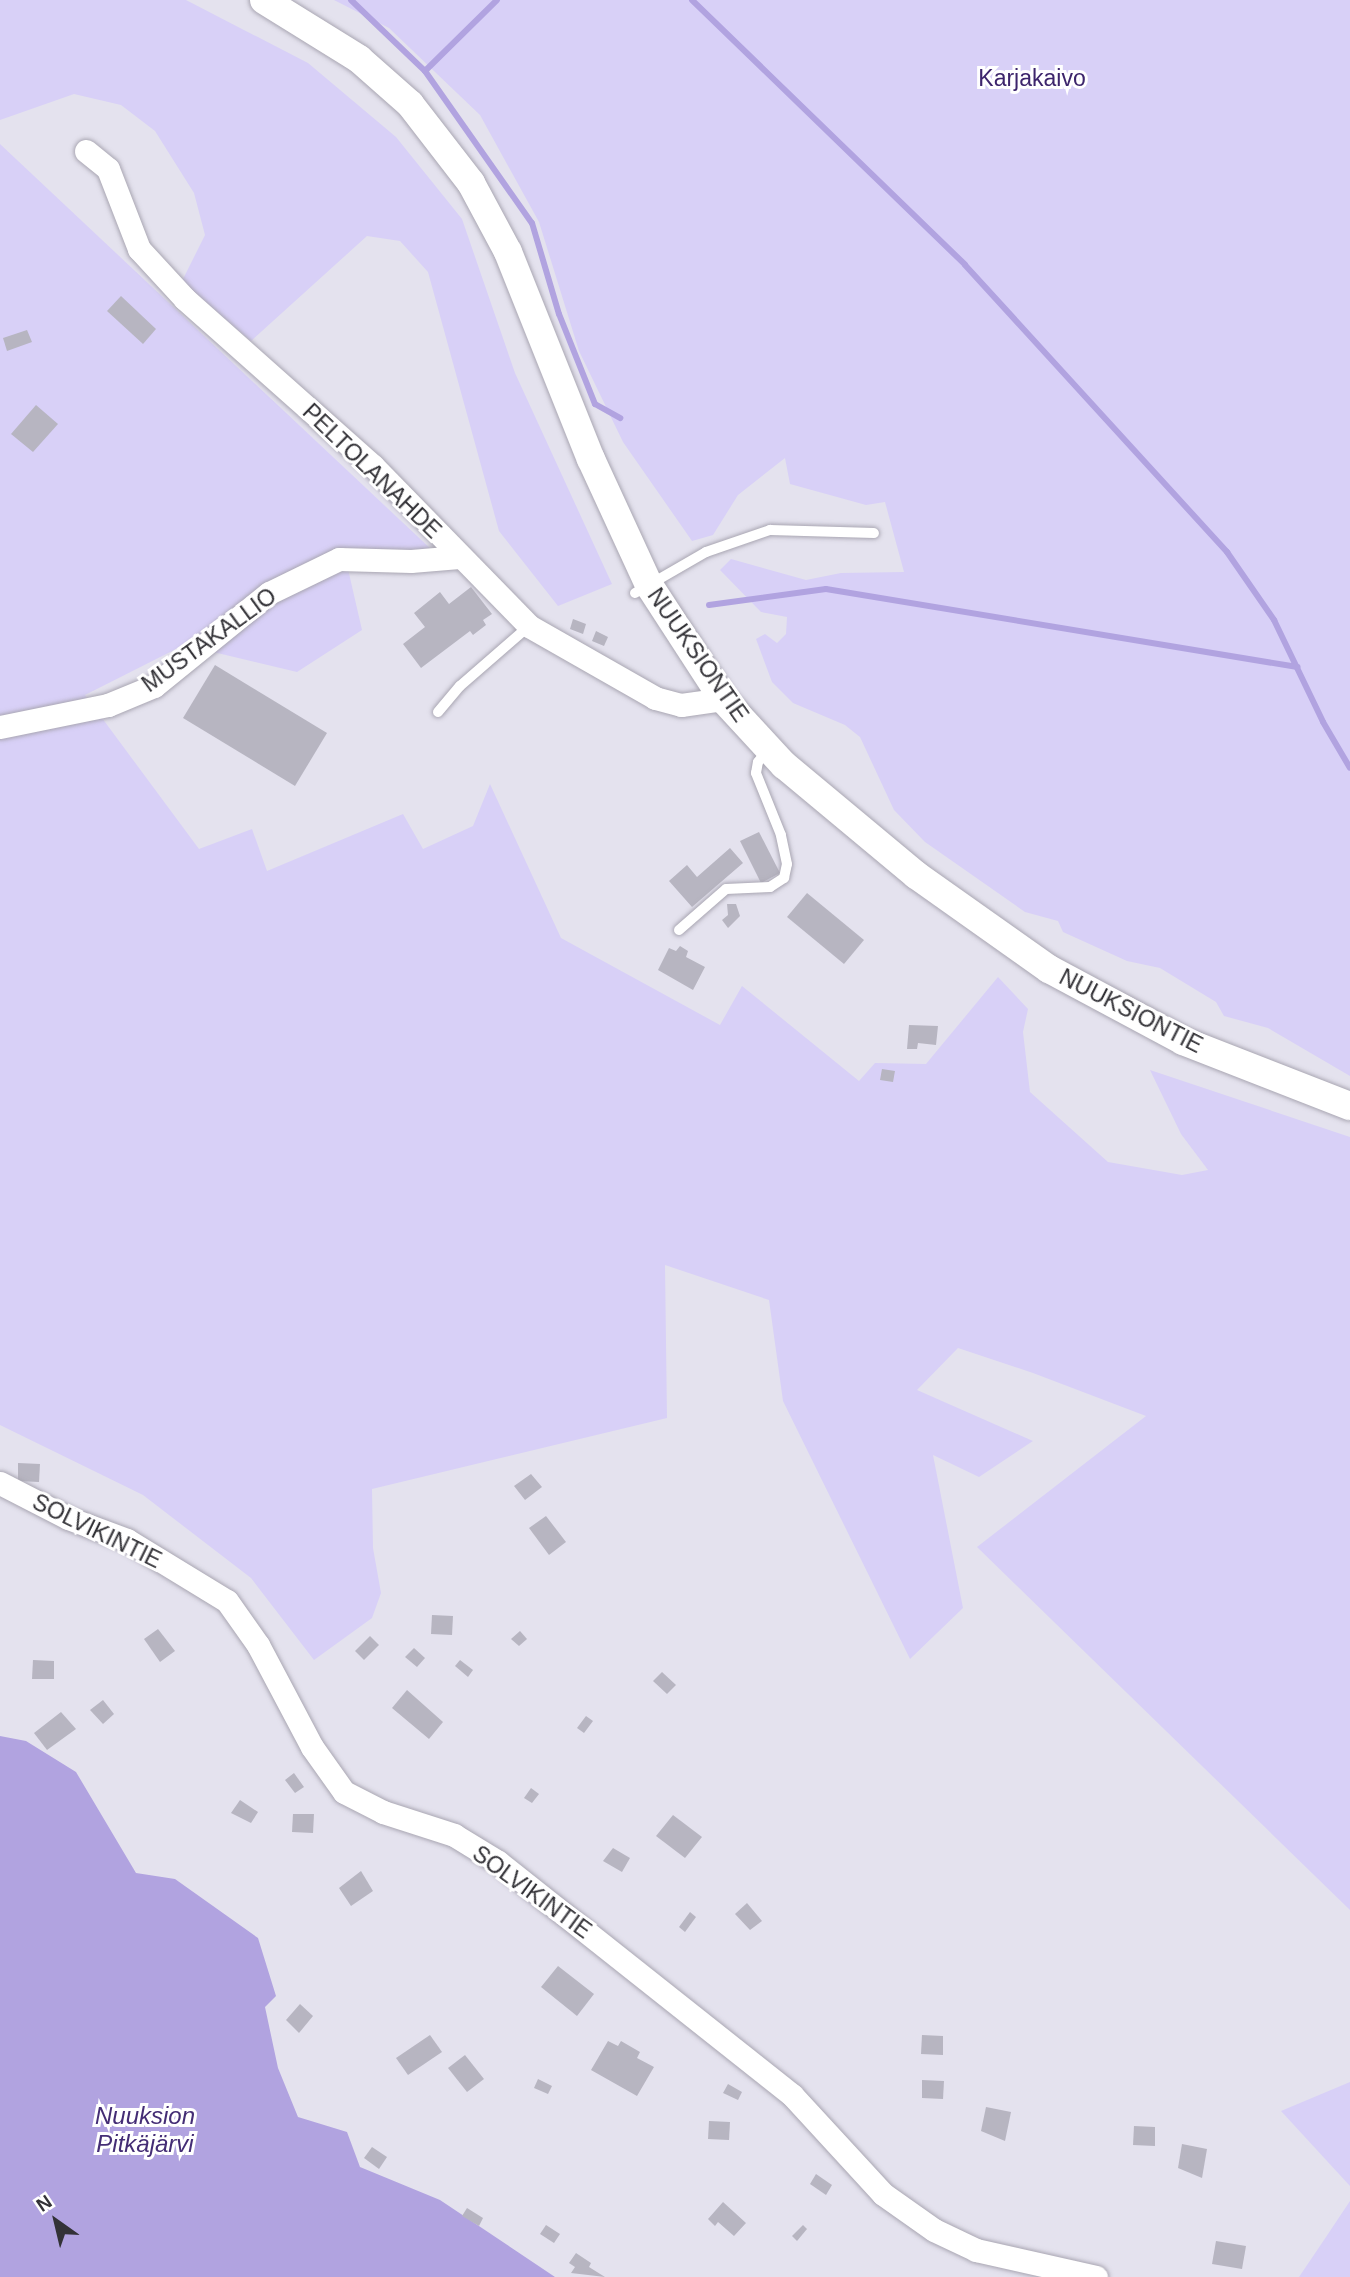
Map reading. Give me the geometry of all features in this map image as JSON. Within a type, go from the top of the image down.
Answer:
[{"type":"street","name":"NUUKSIONTIE","points":[[264,0],[359,58],[410,104],[471,183],[508,252],[642,589],[723,699],[768,748],[906,867],[1049,969],[1183,1041],[1350,1106]]},
{"type":"street","name":"PELTOLANAHDE","points":[[86,151],[108,169],[139,248],[185,299],[373,466],[529,626],[655,698],[681,705],[723,699]]},
{"type":"street","name":"MUSTAKALLIO","points":[[0,727],[108,705],[154,686],[269,593],[339,558],[411,561],[459,557]]},
{"type":"street","name":"SOLVIKINTIE","points":[[0,1483],[68,1518],[127,1540],[228,1601],[280,1684],[312,1748],[344,1792],[383,1812],[454,1835],[498,1862],[792,2095],[883,2194],[934,2231],[976,2249],[1096,2277]]},
{"type":"lane","points":[[642,589],[706,552],[770,530],[874,533]]},
{"type":"lane","points":[[438,712],[460,686],[529,626]]},
{"type":"lane","points":[[679,930],[726,889],[770,887],[784,878],[787,864],[781,835],[756,773],[758,762],[768,748]]},
{"type":"green space","points":[[0,0],[186,0],[308,63],[396,137],[462,219],[515,373],[612,584],[558,606],[499,531],[428,272],[400,241],[367,236],[251,341],[181,283],[205,235],[194,193],[155,131],[121,105],[74,94],[0,120]]},
{"type":"green space","name":"Karjakaivo","points":[[334,0],[1350,0],[1350,1076],[1268,1028],[1224,1016],[1216,1002],[1160,968],[1127,961],[1063,932],[1058,921],[1025,912],[925,842],[894,810],[860,737],[845,725],[793,703],[772,682],[756,639],[765,634],[777,643],[786,634],[787,617],[761,612],[720,570],[731,559],[806,580],[841,573],[904,572],[885,502],[866,505],[790,484],[785,458],[738,495],[713,535],[692,541],[623,442],[579,351],[539,222],[480,115],[389,28]]},
{"type":"green space","points":[[0,144],[450,567],[348,569],[362,630],[297,672],[184,645],[85,695],[199,849],[252,829],[267,871],[403,814],[423,849],[473,826],[490,784],[561,938],[720,1025],[742,986],[859,1081],[875,1063],[926,1064],[998,977],[1028,1009],[1023,1032],[1030,1092],[1108,1162],[1182,1175],[1208,1170],[1181,1134],[1150,1070],[1350,1137],[1350,1910],[977,1547],[1146,1416],[1033,1373],[958,1348],[917,1390],[1033,1441],[979,1477],[933,1455],[963,1608],[910,1659],[783,1401],[769,1300],[665,1265],[667,1418],[372,1489],[373,1548],[381,1593],[372,1618],[314,1660],[251,1578],[143,1495],[0,1425]]},
{"type":"green space","points":[[1350,2082],[1350,2186],[1281,2111]]},
{"type":"green space","points":[[1350,2201],[1350,2277],[1299,2277],[1324,2240]]},
{"type":"water","name":"Nuuksion Pitkäjärvi","points":[[0,1736],[26,1741],[76,1772],[136,1873],[175,1879],[258,1938],[276,1996],[265,2007],[278,2068],[298,2117],[347,2132],[360,2167],[440,2200],[555,2277],[0,2277]]},
{"type":"building","points":[[121,296],[156,329],[143,344],[107,311]]},
{"type":"building","points":[[27,330],[32,342],[7,351],[3,338]]},
{"type":"building","points":[[36,405],[58,424],[33,452],[11,434]]},
{"type":"building","points":[[471,587],[492,614],[483,620],[486,625],[473,635],[470,631],[421,668],[403,644],[425,627],[414,613],[440,592],[449,604]]},
{"type":"building","points":[[573,619],[586,624],[583,634],[570,629]]},
{"type":"building","points":[[596,631],[608,637],[604,646],[592,641]]},
{"type":"building","points":[[215,665],[327,733],[295,786],[183,718]]},
{"type":"building","points":[[759,832],[780,873],[761,883],[740,841]]},
{"type":"building","points":[[730,848],[743,863],[692,907],[669,881],[687,865],[697,877]]},
{"type":"building","points":[[807,893],[864,940],[844,964],[787,917]]},
{"type":"building","points":[[727,904],[736,904],[740,916],[728,928],[722,920],[728,915]]},
{"type":"building","points":[[680,946],[688,951],[686,957],[705,967],[693,990],[658,970],[669,948],[676,951]]},
{"type":"building","points":[[909,1025],[938,1026],[936,1045],[918,1043],[917,1049],[907,1049]]},
{"type":"building","points":[[882,1069],[895,1071],[893,1082],[880,1080]]},
{"type":"building","points":[[18,1463],[40,1464],[39,1482],[18,1481]]},
{"type":"building","points":[[531,1474],[542,1487],[525,1500],[514,1486]]},
{"type":"building","points":[[546,1516],[566,1542],[549,1555],[529,1528]]},
{"type":"building","points":[[432,1615],[453,1616],[452,1635],[431,1634]]},
{"type":"building","points":[[158,1629],[175,1651],[160,1662],[144,1639]]},
{"type":"building","points":[[520,1631],[527,1639],[519,1646],[511,1639]]},
{"type":"building","points":[[370,1636],[379,1645],[364,1660],[355,1651]]},
{"type":"building","points":[[414,1648],[425,1658],[417,1667],[405,1657]]},
{"type":"building","points":[[33,1660],[54,1661],[54,1679],[32,1679]]},
{"type":"building","points":[[460,1660],[473,1670],[468,1677],[455,1666]]},
{"type":"building","points":[[662,1672],[676,1685],[667,1694],[653,1681]]},
{"type":"building","points":[[407,1690],[443,1722],[429,1739],[392,1708]]},
{"type":"building","points":[[103,1700],[114,1714],[103,1724],[90,1710]]},
{"type":"building","points":[[61,1712],[76,1729],[47,1750],[34,1733]]},
{"type":"building","points":[[586,1716],[593,1721],[584,1733],[577,1728]]},
{"type":"building","points":[[294,1773],[304,1787],[295,1793],[285,1780]]},
{"type":"building","points":[[531,1788],[539,1794],[532,1803],[524,1798]]},
{"type":"building","points":[[240,1800],[258,1812],[251,1823],[231,1813]]},
{"type":"building","points":[[293,1814],[314,1814],[313,1833],[292,1832]]},
{"type":"building","points":[[673,1815],[702,1837],[685,1858],[656,1836]]},
{"type":"building","points":[[613,1848],[630,1858],[622,1872],[603,1861]]},
{"type":"building","points":[[361,1871],[373,1891],[351,1906],[339,1888]]},
{"type":"building","points":[[747,1903],[762,1921],[750,1930],[735,1914]]},
{"type":"building","points":[[690,1912],[696,1917],[685,1932],[679,1927]]},
{"type":"building","points":[[558,1966],[594,1994],[577,2016],[541,1987]]},
{"type":"building","points":[[300,2004],[313,2016],[299,2033],[286,2020]]},
{"type":"building","points":[[430,2035],[442,2052],[408,2075],[396,2058]]},
{"type":"building","points":[[922,2035],[943,2036],[943,2055],[921,2054]]},
{"type":"building","points":[[608,2041],[618,2046],[621,2041],[640,2052],[637,2058],[654,2067],[637,2096],[591,2070]]},
{"type":"building","points":[[465,2055],[484,2079],[467,2092],[448,2068]]},
{"type":"building","points":[[538,2079],[552,2086],[548,2094],[534,2088]]},
{"type":"building","points":[[922,2080],[944,2081],[943,2099],[922,2098]]},
{"type":"building","points":[[728,2084],[742,2092],[738,2100],[723,2093]]},
{"type":"building","points":[[986,2107],[1011,2112],[1005,2141],[981,2131]]},
{"type":"building","points":[[709,2121],[730,2122],[729,2140],[708,2139]]},
{"type":"building","points":[[1134,2126],[1155,2127],[1155,2146],[1133,2145]]},
{"type":"building","points":[[1182,2144],[1207,2149],[1202,2178],[1178,2168]]},
{"type":"building","points":[[372,2147],[387,2157],[379,2169],[364,2158]]},
{"type":"building","points":[[816,2174],[832,2185],[826,2195],[810,2184]]},
{"type":"building","points":[[723,2202],[746,2223],[734,2236],[718,2222],[715,2226],[708,2219]]},
{"type":"building","points":[[467,2208],[483,2218],[479,2226],[462,2216]]},
{"type":"building","points":[[546,2225],[560,2234],[554,2243],[540,2234]]},
{"type":"building","points":[[803,2225],[807,2229],[797,2241],[792,2236]]},
{"type":"building","points":[[1216,2241],[1246,2246],[1242,2269],[1212,2264]]},
{"type":"building","points":[[576,2253],[591,2263],[589,2267],[605,2277],[571,2273],[575,2267],[569,2263]]},
{"type":"waterway","points":[[351,0],[425,71],[532,223],[559,314],[595,404],[620,418]]},
{"type":"waterway","points":[[425,71],[497,0]]},
{"type":"waterway","points":[[692,0],[965,265],[1227,552],[1274,620],[1323,722],[1350,768]]},
{"type":"waterway","points":[[709,605],[826,589],[1298,667]]}]
